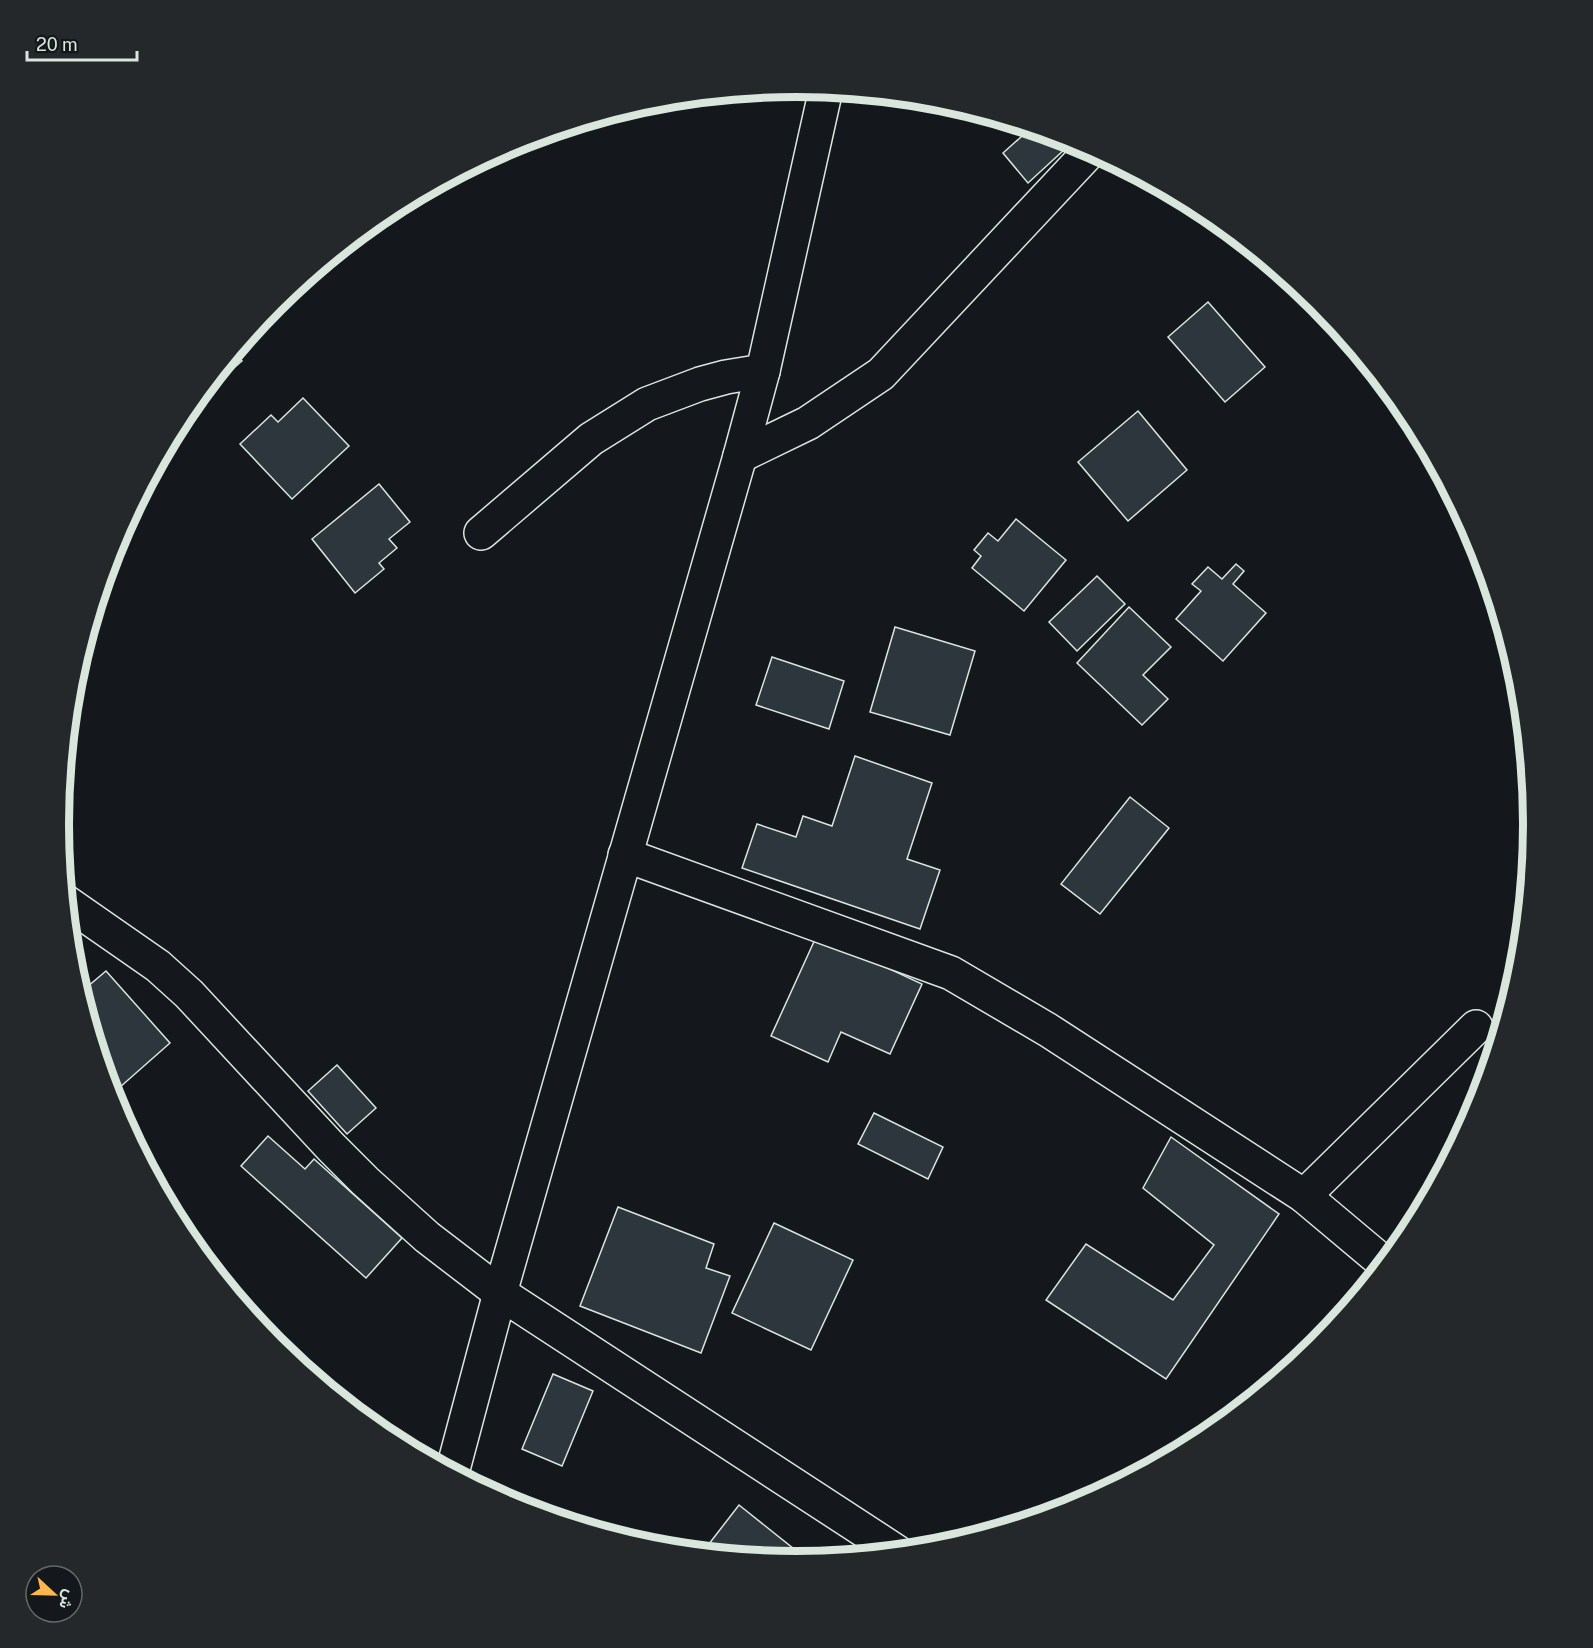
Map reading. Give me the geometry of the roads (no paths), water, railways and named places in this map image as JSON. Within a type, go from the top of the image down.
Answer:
[{"type":"street","points":[[454,1465],[500,1293],[741,456],[763,371],[824,98]]},
{"type":"street","points":[[741,456],[808,423],[881,374],[1085,157]]},
{"type":"street","points":[[481,533],[591,439],[647,404],[700,384],[763,371]]},
{"type":"street","points":[[625,855],[951,973],[1048,1030],[1304,1196],[1379,1259]]},
{"type":"street","points":[[74,908],[158,966],[189,994],[331,1147],[427,1237],[500,1293],[887,1545]]},
{"type":"street","points":[[1304,1196],[1476,1027]]}]
